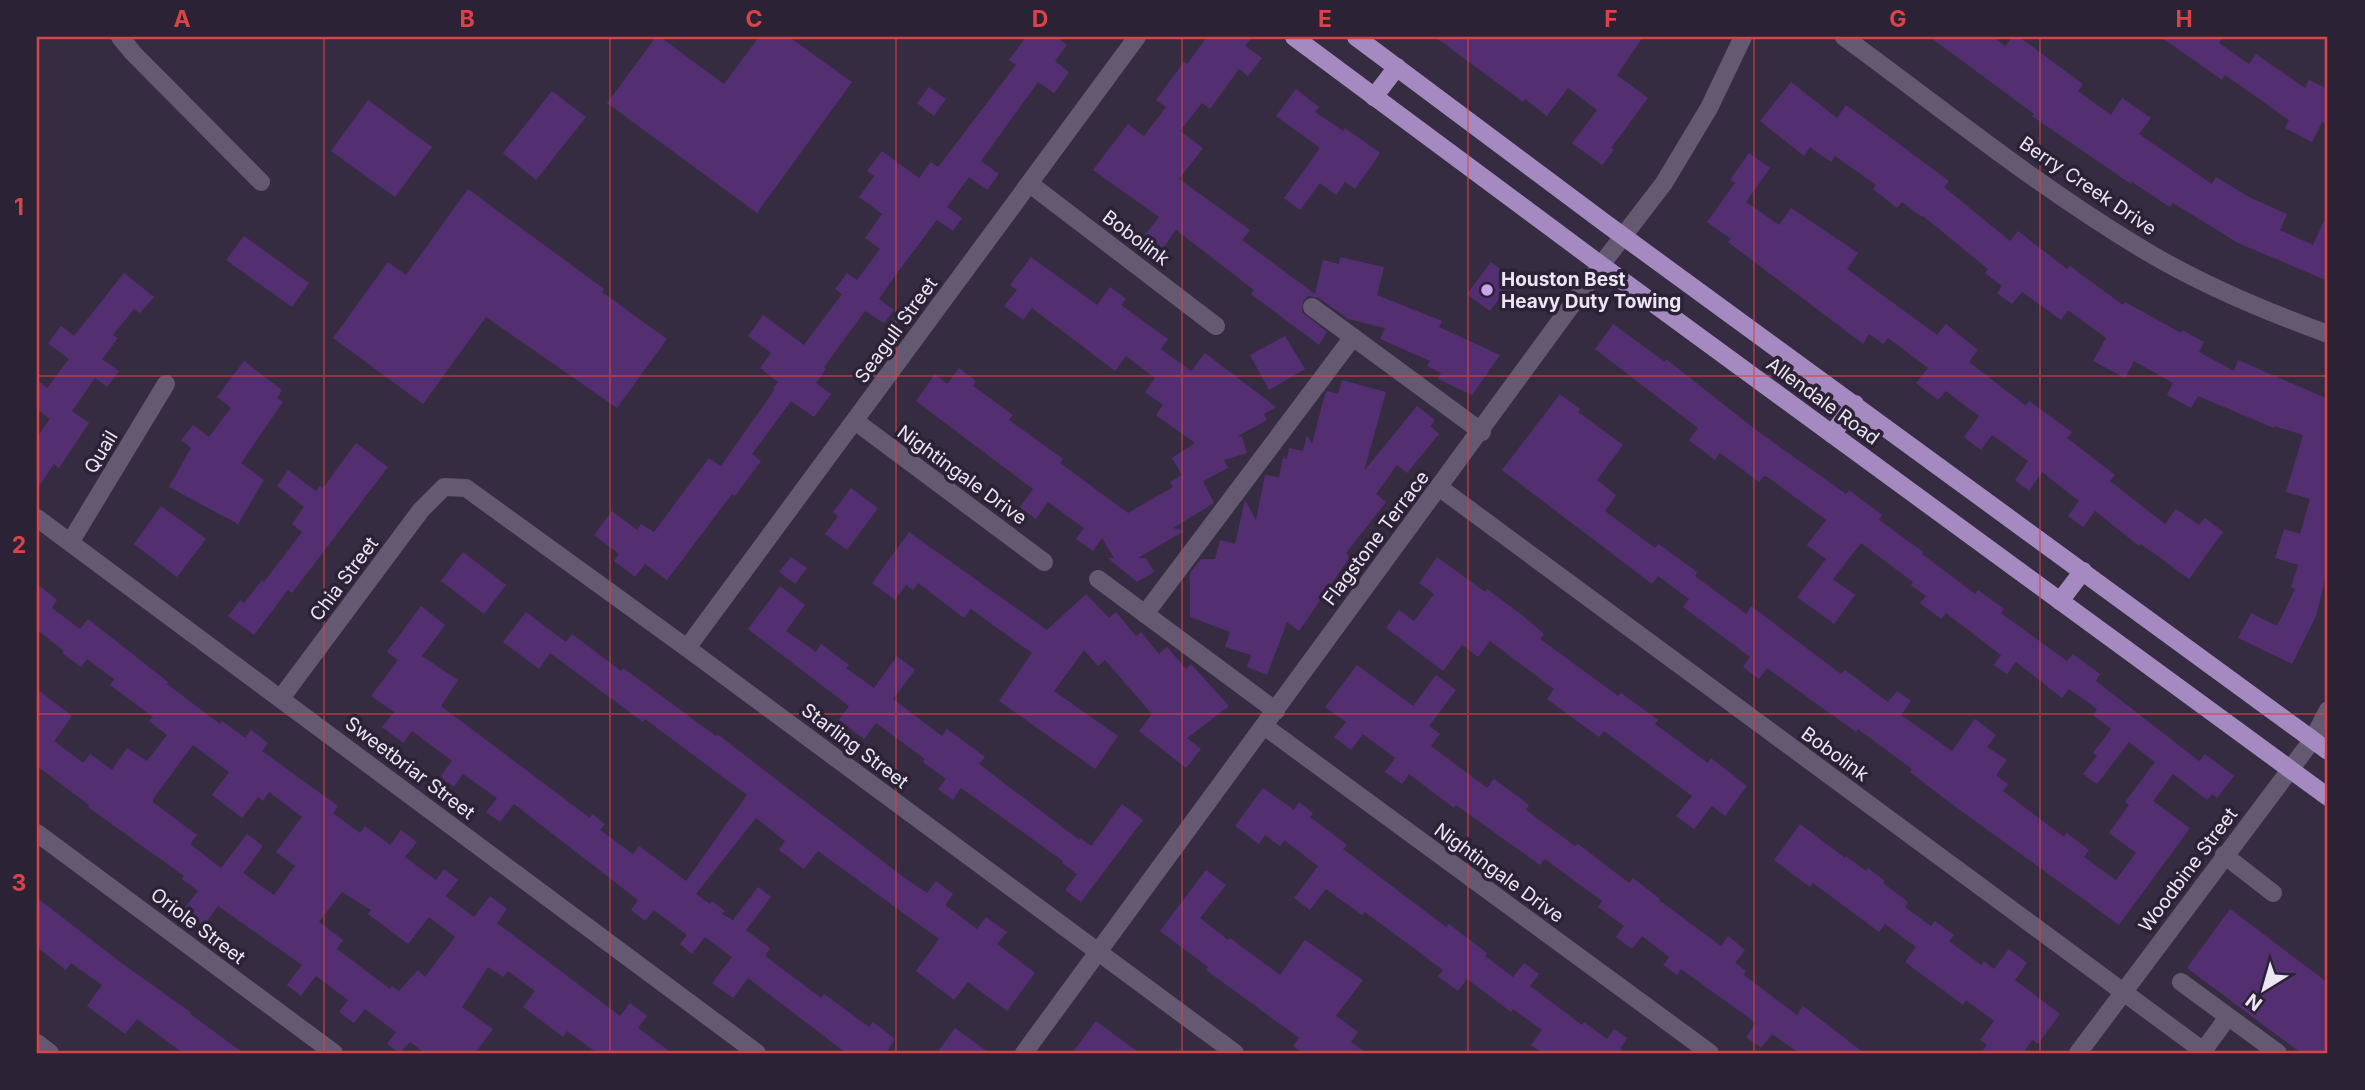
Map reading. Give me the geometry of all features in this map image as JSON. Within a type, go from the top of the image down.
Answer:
[{"type":"main road","name":"Allendale Road","points":[[1293,37],[2328,797]]},
{"type":"main road","name":"Allendale Road","points":[[1356,37],[1623,236],[2328,751]]},
{"type":"main road","points":[[1374,97],[1397,67]]},
{"type":"main road","points":[[1832,434],[1855,404]]},
{"type":"main road","points":[[2060,601],[2083,572]]},
{"type":"street","points":[[120,37],[132,53],[261,182]]},
{"type":"street","name":"Seagull Street","points":[[687,648],[1137,37]]},
{"type":"street","name":"Flagstone Terrace","points":[[1024,1053],[1482,432],[1601,265],[1664,183],[1709,108],[1743,37]]},
{"type":"street","name":"Berry Creek Drive","points":[[1844,37],[2078,209],[2151,254],[2225,292],[2328,334]]},
{"type":"street","name":"Bobolink","points":[[1030,184],[1216,326]]},
{"type":"street","points":[[1312,307],[1482,432]]},
{"type":"street","points":[[1145,614],[1353,337]]},
{"type":"street","name":"Quail","points":[[71,541],[166,384]]},
{"type":"street","name":"Nightingale Drive","points":[[855,421],[1044,562]]},
{"type":"street","name":"Starling Street","points":[[444,487],[466,488],[1235,1053]]},
{"type":"street","name":"Chia Street","points":[[281,698],[421,510],[444,487]]},
{"type":"street","name":"Bobolink","points":[[1440,488],[2204,1052]]},
{"type":"street","name":"Sweetbriar Street","points":[[37,518],[757,1053]]},
{"type":"street","points":[[1098,579],[1276,711]]},
{"type":"street","name":"Woodbine Street","points":[[2078,1053],[2312,739],[2328,710]]},
{"type":"street","name":"Nightingale Drive","points":[[1264,726],[1710,1053]]},
{"type":"street","name":"Oriole Street","points":[[37,833],[334,1053]]},
{"type":"street","points":[[2224,855],[2273,893]]},
{"type":"street","points":[[2181,982],[2278,1053]]},
{"type":"street","points":[[2204,1052],[2228,1017]]},
{"type":"street","points":[[37,1043],[50,1053]]},
{"type":"building","points":[[656,37],[660,37],[724,84],[759,37],[789,37],[852,82],[757,213],[607,103]]},
{"type":"building","points":[[1026,37],[1056,37],[1067,45],[1055,61],[1069,72],[1054,93],[1038,82],[981,161],[999,174],[987,190],[969,177],[947,207],[962,218],[953,231],[937,220],[879,299],[894,310],[884,323],[865,311],[824,367],[826,369],[816,383],[831,394],[814,417],[791,401],[752,454],[761,461],[735,496],[732,494],[667,580],[645,564],[635,577],[614,561],[619,554],[594,535],[612,511],[637,530],[641,524],[654,532],[709,458],[721,466],[778,382],[760,368],[771,353],[748,336],[763,315],[804,345],[842,294],[835,289],[847,273],[857,280],[880,249],[865,238],[882,214],[859,197],[874,176],[867,171],[882,151],[919,178],[931,162],[938,167],[1016,65],[1009,60]]},
{"type":"building","points":[[1207,37],[1252,37],[1245,46],[1262,58],[1248,76],[1239,69],[1210,109],[1202,103],[1180,131],[1203,148],[1179,179],[1250,230],[1242,240],[1315,294],[1323,260],[1339,264],[1340,257],[1384,267],[1377,295],[1442,321],[1439,327],[1500,355],[1472,395],[1438,379],[1441,373],[1427,366],[1430,361],[1380,339],[1385,328],[1348,319],[1319,298],[1308,296],[1303,301],[1302,312],[1327,332],[1319,345],[1251,294],[1254,290],[1176,230],[1163,248],[1145,235],[1159,217],[1093,170],[1128,124],[1144,136],[1166,107],[1156,100],[1184,62],[1187,64]]},
{"type":"building","points":[[1435,37],[1643,37],[1617,75],[1648,98],[1611,148],[1614,150],[1602,165],[1572,143],[1597,110],[1568,88],[1547,116],[1525,99],[1523,102]]},
{"type":"building","points":[[1930,37],[1993,37],[2005,46],[2012,37],[2019,37],[2083,84],[2078,91],[2111,115],[2122,98],[2151,118],[2139,134],[2212,184],[2216,177],[2249,197],[2287,214],[2280,230],[2313,245],[2328,212],[2328,281],[2238,243],[2173,203],[2170,207],[2132,182],[2131,184],[2032,116],[2034,114]]},
{"type":"building","points":[[2161,37],[2223,37],[2219,43],[2249,64],[2256,54],[2305,88],[2309,80],[2328,89],[2328,125],[2322,122],[2312,142],[2285,128],[2289,120],[2225,75],[2222,80]]},
{"type":"building","points":[[1791,82],[1837,118],[1846,105],[1949,181],[1944,187],[2010,241],[2018,231],[2067,269],[2070,266],[2123,305],[2125,302],[2181,333],[2182,330],[2204,342],[2199,352],[2234,371],[2238,360],[2328,399],[2328,568],[2316,616],[2292,664],[2238,638],[2251,613],[2277,626],[2295,589],[2291,587],[2298,565],[2275,558],[2284,529],[2300,534],[2310,499],[2286,492],[2303,435],[2275,426],[2274,428],[2198,396],[2191,408],[2167,395],[2173,383],[2134,361],[2125,378],[2093,361],[2106,338],[2068,310],[2061,320],[2022,292],[2012,304],[1997,293],[2002,286],[1985,273],[1988,269],[1923,216],[1902,202],[1897,208],[1873,189],[1876,185],[1835,156],[1831,162],[1810,147],[1804,156],[1760,121]]},
{"type":"building","points":[[929,87],[946,99],[934,116],[917,103]]},
{"type":"building","points":[[1296,89],[1319,107],[1315,112],[1343,131],[1345,128],[1380,153],[1355,189],[1345,182],[1336,195],[1320,183],[1300,210],[1284,198],[1320,148],[1276,116]]},
{"type":"building","points":[[552,91],[586,117],[536,180],[503,153]]},
{"type":"building","points":[[368,100],[432,147],[395,197],[331,151]]},
{"type":"building","points":[[1749,153],[1770,168],[1746,202],[1779,225],[1791,208],[1858,253],[1847,269],[1937,335],[1946,324],[1978,350],[1969,362],[2026,406],[2029,401],[2072,432],[2067,438],[2115,475],[2110,481],[2165,524],[2176,509],[2199,525],[2205,518],[2223,532],[2189,579],[2141,544],[2139,546],[2095,511],[2083,527],[2068,516],[2079,501],[2042,472],[2029,491],[2015,480],[2028,461],[1992,435],[1981,450],[1964,437],[1979,416],[1946,391],[1938,400],[1916,383],[1928,368],[1888,338],[1883,344],[1869,334],[1863,344],[1728,242],[1731,239],[1707,222],[1735,183],[1730,180]]},
{"type":"building","points":[[468,189],[667,339],[617,408],[486,317],[423,404],[333,338],[388,262],[406,275]]},
{"type":"building","points":[[244,236],[309,283],[292,307],[226,260]]},
{"type":"building","points":[[1031,257],[1097,305],[1110,287],[1126,299],[1121,305],[1168,339],[1161,349],[1191,371],[1205,353],[1276,407],[1264,414],[1267,420],[1238,436],[1242,437],[1247,453],[1224,460],[1228,468],[1203,481],[1214,503],[1173,528],[1184,531],[1138,558],[1146,558],[1154,572],[1137,582],[1108,558],[1114,558],[1102,538],[1093,551],[1076,539],[1084,528],[1048,502],[1036,519],[1020,507],[1033,489],[916,401],[935,374],[947,384],[959,368],[976,381],[973,386],[1013,415],[1009,420],[1063,459],[1060,463],[1128,513],[1173,487],[1170,482],[1182,475],[1172,458],[1195,443],[1156,415],[1163,405],[1145,392],[1155,378],[1126,356],[1115,371],[1032,308],[1023,320],[1004,306],[1017,290],[1010,285]]},
{"type":"building","points":[[1491,262],[1513,279],[1490,311],[1467,294]]},
{"type":"building","points":[[124,273],[154,297],[140,313],[134,309],[113,335],[118,338],[102,359],[119,371],[107,387],[95,378],[72,411],[89,423],[59,468],[54,464],[37,489],[37,437],[50,419],[37,409],[37,380],[47,388],[69,359],[48,343],[61,326],[74,336]]},
{"type":"building","points":[[1613,324],[1665,362],[1666,359],[1756,430],[1846,494],[1849,490],[1882,515],[1879,520],[1923,552],[1922,554],[1975,594],[1978,590],[2004,609],[2001,613],[2067,661],[2073,654],[2100,674],[2096,681],[2199,761],[2205,754],[2234,776],[2217,798],[2212,794],[2207,800],[2173,774],[2153,801],[2190,828],[2119,925],[1953,805],[1910,772],[1912,769],[1858,729],[1856,732],[1767,668],[1759,679],[1743,667],[1750,657],[1683,607],[1689,599],[1658,576],[1652,584],[1502,470],[1560,394],[1580,409],[1578,412],[1623,445],[1597,480],[1616,495],[1605,511],[1655,548],[1659,544],[1697,572],[1695,576],[1746,614],[1751,606],[1841,674],[1845,670],[1888,702],[1897,691],[1911,701],[1901,715],[1952,751],[1975,719],[1996,735],[1987,747],[2007,760],[1996,775],[2008,784],[2003,791],[2064,837],[2067,833],[2089,850],[2084,857],[2116,880],[2136,853],[2109,833],[2129,805],[2125,802],[2155,762],[2129,742],[2097,784],[2083,774],[2097,756],[2093,753],[2111,729],[2093,715],[2097,709],[2069,689],[2062,698],[2016,662],[2007,674],[1994,665],[2001,655],[1946,613],[1941,619],[1920,603],[1926,596],[1911,585],[1913,582],[1861,543],[1833,579],[1855,595],[1834,624],[1797,597],[1826,559],[1807,545],[1826,520],[1769,478],[1764,476],[1759,482],[1720,453],[1715,460],[1689,440],[1698,428],[1595,349]]},
{"type":"building","points":[[1285,336],[1305,369],[1269,390],[1250,355]]},
{"type":"building","points":[[244,361],[282,390],[277,398],[283,402],[241,463],[264,480],[238,524],[169,487],[191,448],[181,440],[193,425],[209,437],[231,408],[217,397]]},
{"type":"building","points":[[1342,380],[1386,392],[1364,471],[1417,406],[1435,420],[1430,426],[1439,434],[1407,473],[1397,465],[1376,494],[1386,502],[1346,553],[1350,557],[1299,631],[1287,622],[1267,675],[1247,667],[1251,655],[1225,647],[1230,632],[1190,617],[1190,573],[1201,559],[1215,559],[1220,540],[1235,544],[1245,500],[1256,520],[1265,475],[1279,477],[1283,458],[1287,459],[1289,448],[1303,451],[1307,435],[1312,444],[1325,394],[1327,391],[1338,394]]},
{"type":"building","points":[[356,443],[388,467],[292,593],[288,590],[254,635],[228,616],[240,600],[244,603],[262,580],[264,582],[302,532],[292,524],[304,507],[277,486],[288,470],[316,491],[320,486],[323,488]]},
{"type":"building","points":[[851,488],[878,508],[847,550],[825,534],[838,516],[833,512]]},
{"type":"building","points":[[161,506],[206,539],[177,577],[134,544]]},
{"type":"building","points":[[909,532],[1047,630],[1086,594],[1109,618],[1116,612],[1136,636],[1141,632],[1159,654],[1167,647],[1186,669],[1191,664],[1229,706],[1187,738],[1201,749],[1186,768],[1139,731],[1152,714],[1105,660],[1098,666],[1084,650],[1054,691],[1118,736],[1095,769],[999,701],[1032,653],[971,609],[964,618],[918,583],[913,590],[906,585],[895,600],[872,583]]},
{"type":"building","points":[[463,552],[506,585],[484,614],[441,581]]},
{"type":"building","points":[[791,557],[807,568],[795,584],[779,572]]},
{"type":"building","points":[[1437,557],[1523,616],[1544,634],[1540,639],[1618,696],[1621,693],[1658,720],[1655,724],[1708,763],[1711,758],[1747,786],[1725,816],[1712,806],[1694,829],[1676,816],[1692,796],[1604,731],[1599,737],[1547,699],[1554,689],[1490,641],[1478,657],[1462,645],[1443,671],[1386,628],[1399,610],[1414,621],[1434,594],[1419,583]]},
{"type":"building","points":[[37,584],[57,600],[52,608],[80,629],[88,619],[220,724],[222,721],[245,738],[251,730],[268,743],[262,751],[338,806],[333,813],[360,833],[365,826],[390,845],[401,830],[417,842],[405,857],[436,880],[444,869],[458,880],[446,896],[474,917],[490,896],[507,909],[497,923],[620,1016],[630,1003],[647,1016],[638,1028],[672,1053],[597,1053],[567,1031],[563,1037],[523,1007],[535,991],[508,971],[503,977],[488,967],[462,1007],[493,1029],[475,1053],[425,1053],[410,1042],[400,1053],[387,1044],[396,1032],[365,1009],[354,1023],[339,1012],[348,1000],[316,976],[301,996],[287,985],[302,965],[218,906],[204,926],[183,910],[198,891],[182,879],[184,876],[88,807],[89,805],[37,766],[37,689],[72,716],[54,741],[83,763],[90,754],[112,770],[127,748],[147,761],[167,735],[149,721],[153,717],[110,685],[114,679],[87,659],[81,667],[37,630]],"holes":[[[193,745],[229,772],[212,795],[242,818],[258,797],[263,801],[269,792],[302,817],[276,852],[295,866],[274,895],[243,873],[263,846],[247,834],[221,868],[190,844],[197,835],[153,802]],[[342,892],[371,910],[368,914],[408,944],[429,917],[455,937],[425,977],[418,970],[399,991],[392,986],[390,989],[337,949],[343,940],[319,922]]]},
{"type":"building","points":[[780,586],[805,605],[786,631],[816,652],[821,644],[849,665],[846,668],[874,688],[897,656],[915,670],[893,699],[942,736],[947,729],[985,757],[979,764],[1079,840],[1080,838],[1091,846],[1122,804],[1143,820],[1081,902],[1065,890],[1077,874],[1062,863],[1063,861],[961,788],[953,800],[938,789],[946,779],[923,762],[925,759],[876,723],[864,739],[839,720],[849,706],[748,629]]},
{"type":"building","points":[[421,606],[445,625],[422,656],[458,680],[441,706],[590,818],[592,814],[605,824],[600,830],[633,854],[639,846],[686,881],[747,795],[550,653],[539,669],[503,642],[526,612],[566,642],[572,634],[621,671],[623,668],[716,736],[717,734],[927,893],[936,881],[953,894],[945,905],[977,929],[986,917],[1007,932],[997,944],[1035,973],[1007,1011],[968,982],[954,1000],[916,971],[939,939],[818,851],[804,869],[779,850],[785,841],[756,818],[696,894],[710,904],[712,901],[725,911],[722,914],[733,920],[758,887],[771,897],[746,930],[770,948],[765,956],[821,998],[824,994],[869,1027],[873,1022],[895,1039],[886,1053],[846,1053],[748,978],[733,998],[712,983],[732,957],[705,937],[692,954],[680,944],[687,935],[654,910],[645,921],[631,910],[638,900],[514,804],[500,822],[486,812],[497,798],[463,774],[454,787],[440,777],[452,761],[412,731],[403,743],[382,727],[394,712],[371,696],[398,660],[387,652]]},
{"type":"building","points":[[1357,665],[1413,706],[1436,675],[1456,690],[1429,726],[1440,734],[1431,746],[1487,788],[1494,779],[1529,805],[1526,810],[1575,846],[1578,844],[1629,883],[1633,878],[1721,946],[1728,936],[1745,950],[1735,963],[1746,971],[1744,975],[1797,1015],[1803,1006],[1864,1053],[1799,1053],[1772,1034],[1761,1048],[1746,1037],[1756,1023],[1681,969],[1677,975],[1663,965],[1669,957],[1642,936],[1632,949],[1616,937],[1624,926],[1598,907],[1602,901],[1545,859],[1540,865],[1456,805],[1454,808],[1409,774],[1402,784],[1385,772],[1395,758],[1363,734],[1351,750],[1334,737],[1346,722],[1325,707]]},
{"type":"building","points":[[1263,788],[1294,810],[1299,802],[1313,813],[1310,817],[1347,845],[1343,849],[1446,927],[1449,924],[1513,977],[1524,963],[1539,974],[1530,986],[1582,1025],[1584,1022],[1607,1039],[1614,1029],[1627,1038],[1620,1049],[1626,1053],[1542,1053],[1531,1045],[1542,1030],[1513,1009],[1511,1012],[1467,979],[1458,991],[1438,976],[1443,970],[1365,912],[1362,915],[1326,889],[1310,910],[1294,898],[1318,866],[1284,840],[1280,846],[1265,835],[1259,844],[1235,826]]},
{"type":"building","points":[[1800,824],[1845,858],[1846,856],[1866,871],[1868,868],[1885,881],[1883,883],[1908,902],[1905,907],[1931,926],[1935,921],[1954,935],[1949,941],[1981,965],[1984,961],[1994,969],[2009,949],[2027,963],[2015,980],[2060,1014],[2038,1044],[2032,1040],[2023,1053],[1981,1053],[1987,1045],[1980,1040],[1994,1021],[1966,1000],[1963,1005],[1905,962],[1916,947],[1885,924],[1879,932],[1813,883],[1810,887],[1774,860]]},
{"type":"building","points":[[1206,870],[1226,885],[1200,918],[1228,940],[1230,938],[1280,975],[1305,940],[1363,980],[1336,1016],[1358,1032],[1351,1042],[1366,1053],[1303,1053],[1293,1046],[1299,1038],[1206,970],[1208,967],[1160,931]]},
{"type":"building","points":[[37,898],[243,1053],[183,1053],[137,1019],[125,1034],[87,1006],[102,985],[71,963],[66,970],[37,947]]},
{"type":"building","points":[[2230,909],[2328,983],[2328,1053],[2301,1053],[2187,968]]},
{"type":"building","points":[[1096,1021],[1139,1053],[1072,1053]]},
{"type":"building","points":[[955,1028],[989,1053],[937,1053]]},
{"type":"place","name":"Houston Best Heavy Duty Towing","points":[[1487,290]]}]
